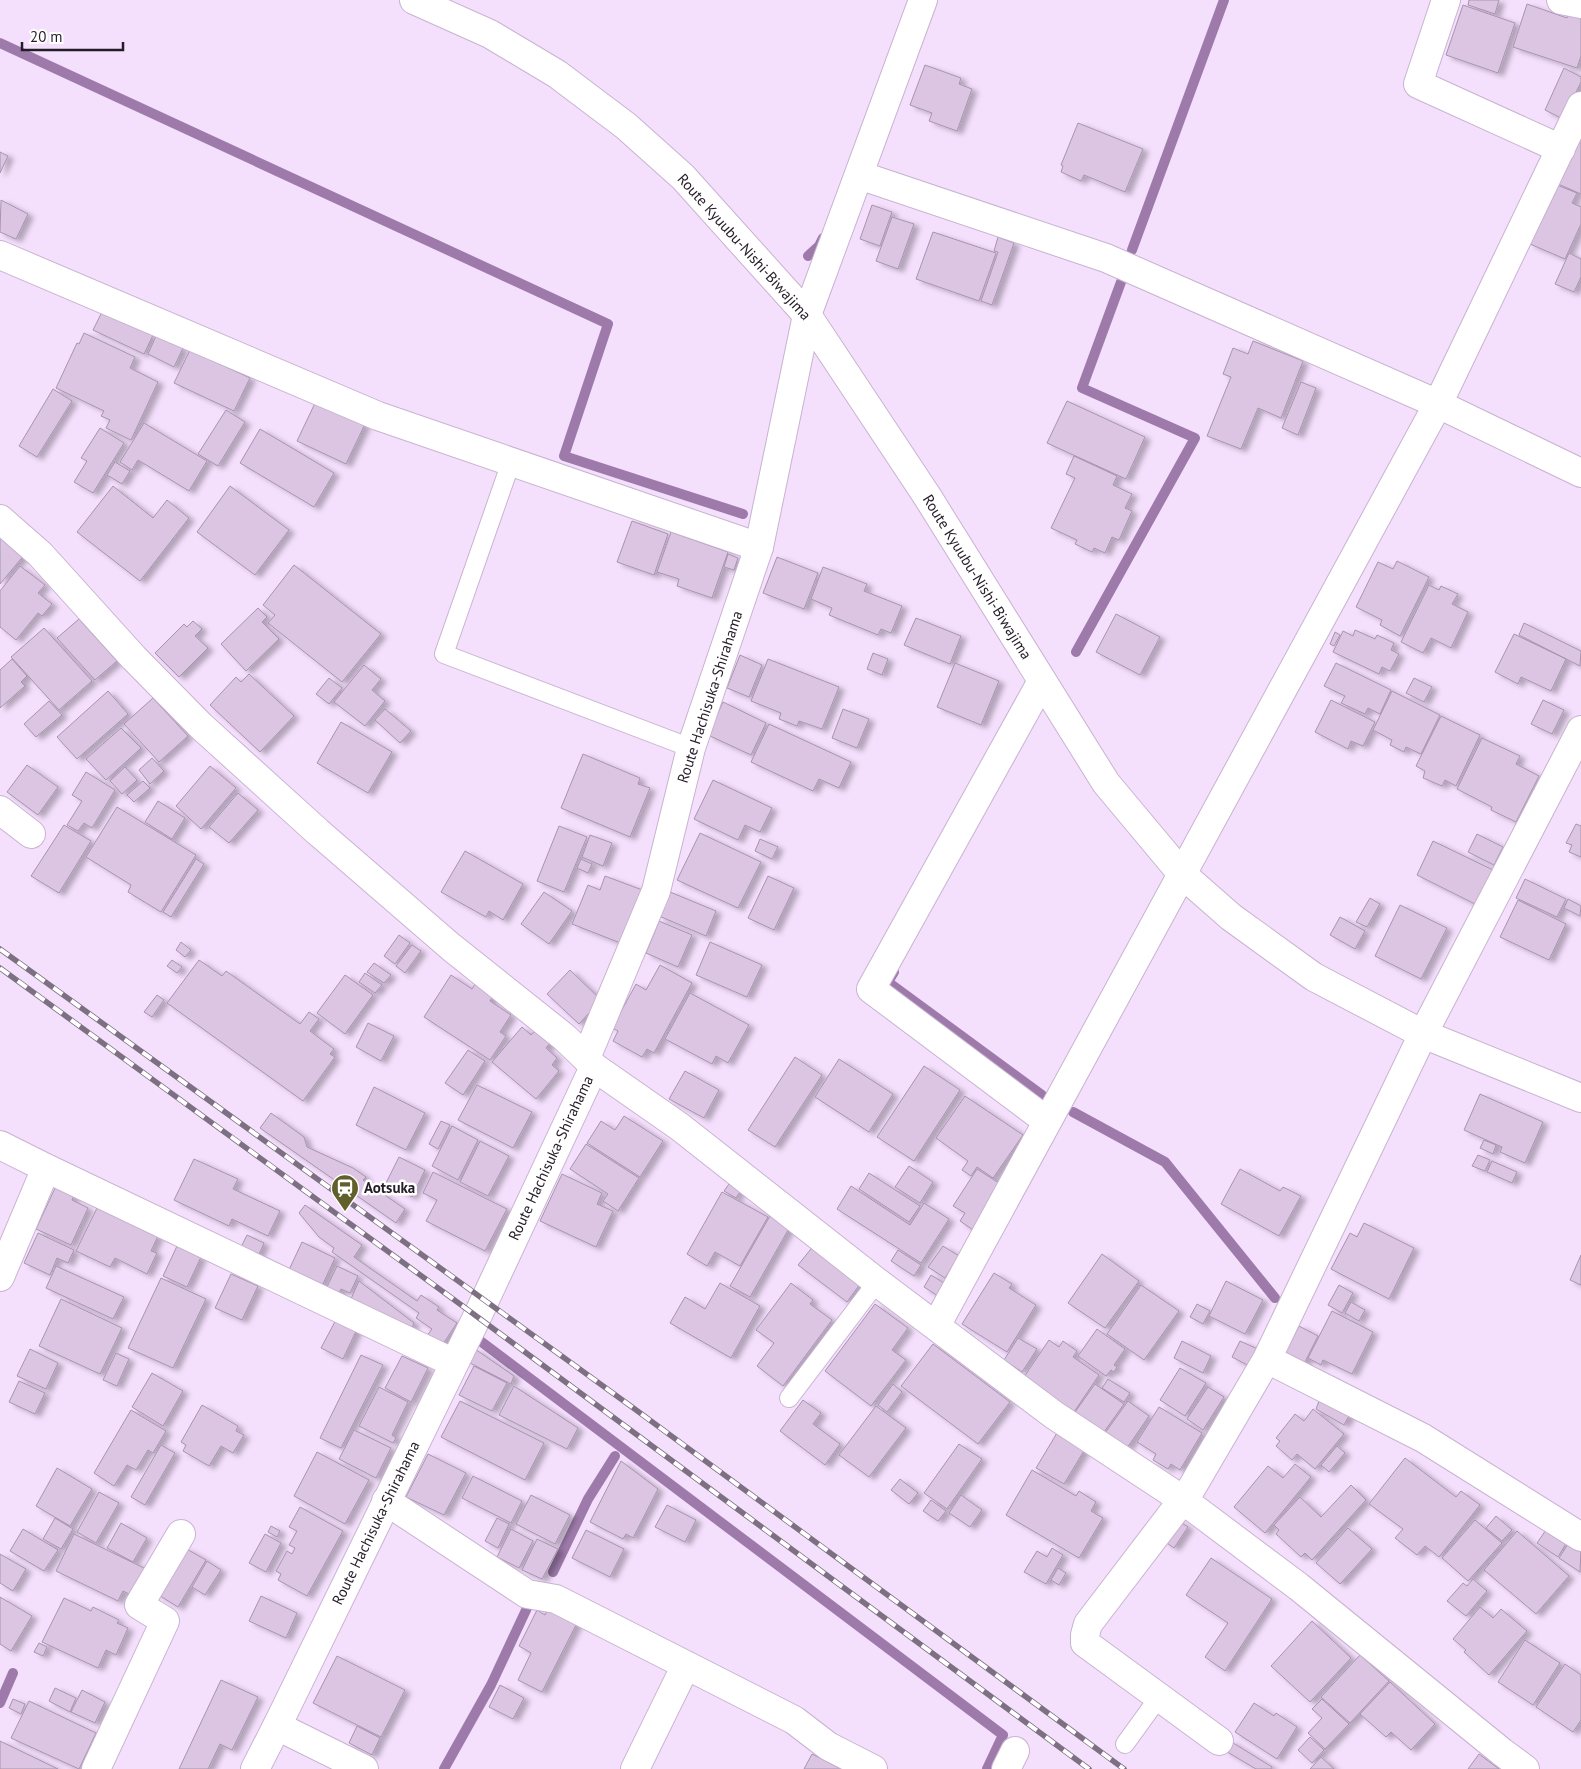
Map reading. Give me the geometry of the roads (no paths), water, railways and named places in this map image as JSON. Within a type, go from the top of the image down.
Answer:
[{"type":"street","name":"Route Kyuubu-Nishi-Biwajima","points":[[414,0],[490,34],[557,74],[626,126],[683,176],[807,315],[927,496],[1106,784],[1182,874],[1231,917],[1314,977],[1423,1034],[1581,1098]]},
{"type":"street","name":"Route Hachisuka-Shirahama","points":[[254,1769],[277,1726],[454,1362],[590,1063],[656,891],[691,748],[759,546],[807,315],[923,0]]},
{"type":"street","points":[[1446,0],[1418,84],[1560,148]]},
{"type":"street","points":[[1561,0],[1581,4]]},
{"type":"street","points":[[936,1326],[1438,404],[1581,106]]},
{"type":"street","points":[[858,175],[1106,258],[1438,404],[1581,473]]},
{"type":"street","points":[[0,255],[378,416],[759,546]]},
{"type":"street","points":[[0,519],[40,554],[134,658],[201,726],[318,832],[451,947],[564,1037],[590,1063],[680,1127],[877,1282],[1054,1415],[1183,1500],[1299,1587],[1502,1752],[1526,1769]]},
{"type":"street","points":[[1042,681],[871,989],[1047,1121]]},
{"type":"street","points":[[1219,1741],[1085,1643],[1088,1624],[1191,1489],[1267,1360],[1423,1034],[1578,743]]},
{"type":"street","points":[[0,810],[31,834]]},
{"type":"street","points":[[0,1144],[46,1168],[454,1362]]},
{"type":"street","points":[[0,1277],[46,1168]]},
{"type":"street","points":[[1267,1360],[1423,1438],[1581,1537]]},
{"type":"street","points":[[386,1501],[527,1594],[556,1598],[794,1720],[828,1746],[873,1769]]},
{"type":"street","points":[[96,1769],[165,1621],[139,1604],[181,1534]]},
{"type":"street","points":[[635,1769],[686,1665]]},
{"type":"street","points":[[277,1726],[364,1769]]},
{"type":"lane","points":[[511,462],[444,654],[691,748]]},
{"type":"lane","points":[[789,1398],[877,1282]]},
{"type":"lane","points":[[1125,1744],[1159,1697]]},
{"type":"waterway","points":[[1132,250],[1224,0]]},
{"type":"waterway","points":[[0,43],[608,324],[564,456],[743,514]]},
{"type":"waterway","points":[[808,256],[819,246],[823,238]]},
{"type":"waterway","points":[[1076,652],[1195,438],[1082,388],[1121,282]]},
{"type":"waterway","points":[[894,972],[888,982],[1042,1095]]},
{"type":"waterway","points":[[1073,1112],[1165,1162],[1275,1298]]},
{"type":"waterway","points":[[479,1340],[1003,1735],[987,1769]]},
{"type":"waterway","points":[[553,1572],[588,1499],[615,1456]]},
{"type":"waterway","points":[[444,1769],[491,1685],[527,1608]]},
{"type":"waterway","points":[[0,1703],[13,1673]]},
{"type":"railway","points":[[0,949],[632,1407],[1124,1769]]},
{"type":"railway","points":[[0,968],[464,1307],[1089,1769]]},
{"type":"place","name":"Aotsuka","points":[[345,1212]]}]
